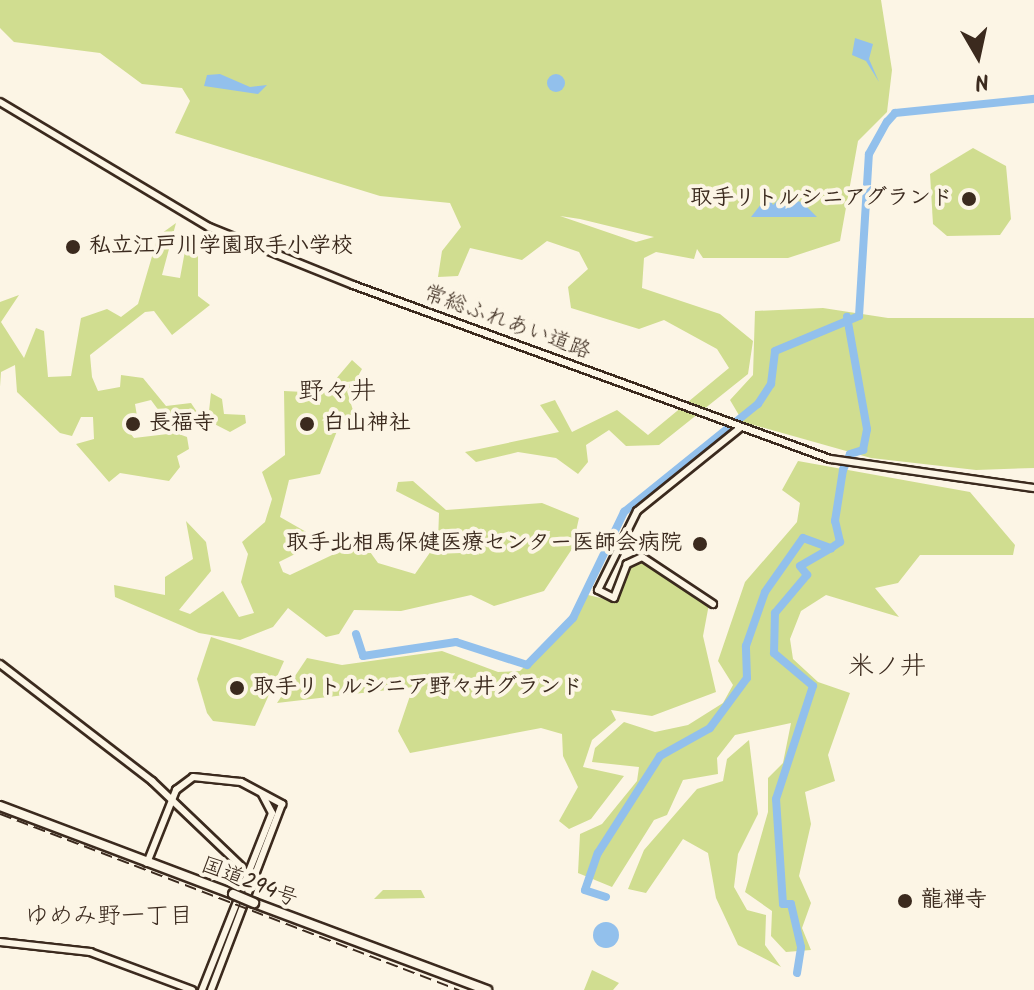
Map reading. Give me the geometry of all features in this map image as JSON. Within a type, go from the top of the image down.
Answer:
[{"type":"highway","name":"国道294号","points":[[0,806],[487,990]]},
{"type":"street","name":"常総ふれあい道路","points":[[0,102],[238,241],[740,428],[874,469],[1034,488]]},
{"type":"street","points":[[713,604],[642,557],[627,564],[614,598],[598,590],[637,511],[740,428]]},
{"type":"street","points":[[0,664],[152,781],[171,804],[242,867]]},
{"type":"street","points":[[147,863],[171,804],[193,777],[241,782],[277,798],[283,811],[211,990]]},
{"type":"street","points":[[202,990],[272,813],[267,797],[241,782]]},
{"type":"street","points":[[0,942],[90,952],[192,990]]},
{"type":"green space","points":[[0,0],[881,0],[892,70],[887,112],[858,141],[840,241],[788,258],[703,258],[697,249],[694,259],[656,252],[644,258],[642,288],[720,314],[753,341],[748,374],[659,445],[626,446],[609,430],[586,445],[588,462],[578,474],[556,458],[518,452],[476,462],[465,452],[559,432],[540,405],[555,400],[572,432],[617,410],[648,435],[729,368],[717,349],[664,320],[639,329],[571,308],[568,287],[588,269],[579,252],[547,241],[522,260],[470,248],[458,276],[438,277],[442,251],[461,227],[450,203],[380,196],[175,133],[190,101],[182,88],[142,84],[100,53],[14,42],[0,28]],"holes":[[[560,216],[654,237],[636,242]]]},
{"type":"green space","name":"取手リトルシニアグランド","points":[[973,148],[1006,166],[1011,219],[1000,235],[947,236],[933,224],[930,174]]},
{"type":"green space","points":[[176,223],[162,275],[180,278],[187,240],[198,235],[198,296],[210,305],[172,335],[154,311],[145,312],[90,355],[92,377],[98,391],[120,387],[121,375],[143,378],[166,406],[191,403],[197,412],[209,411],[211,393],[222,399],[224,414],[245,415],[246,423],[230,432],[191,412],[162,415],[151,400],[135,404],[137,416],[125,427],[134,438],[176,433],[187,437],[189,449],[177,456],[180,467],[169,481],[120,473],[109,482],[76,444],[94,439],[93,417],[81,417],[72,436],[60,433],[17,392],[15,365],[1,372],[0,387],[0,302],[19,295],[1,322],[24,358],[36,328],[44,331],[48,377],[71,376],[81,318],[107,309],[121,317],[138,304],[158,236]]},
{"type":"green space","points":[[823,308],[888,318],[1034,318],[1034,468],[976,470],[871,458],[743,422],[730,400],[753,375],[755,311]]},
{"type":"green space","points":[[352,360],[362,369],[348,394],[355,417],[339,426],[320,474],[289,480],[280,517],[308,533],[305,549],[279,562],[283,572],[290,575],[349,547],[368,549],[378,563],[415,574],[438,541],[439,513],[396,491],[398,482],[413,481],[446,510],[542,503],[579,518],[572,549],[544,591],[494,606],[471,595],[401,611],[354,610],[339,634],[326,637],[288,608],[273,627],[240,640],[199,633],[115,597],[114,585],[165,595],[165,577],[193,559],[186,521],[206,542],[211,571],[179,610],[190,614],[223,591],[239,617],[254,613],[241,582],[248,554],[242,542],[265,522],[272,499],[262,472],[285,455],[284,391],[324,393]]},
{"type":"green space","points":[[798,461],[970,492],[1015,545],[1013,555],[920,555],[898,583],[875,588],[899,617],[826,595],[801,611],[790,639],[793,659],[818,682],[850,693],[828,755],[835,781],[805,792],[811,824],[799,876],[811,903],[802,928],[811,950],[786,952],[771,936],[772,911],[745,892],[768,812],[768,778],[783,763],[791,723],[735,735],[717,758],[718,774],[683,780],[667,815],[654,820],[612,887],[578,873],[580,834],[602,824],[637,781],[639,767],[592,762],[595,748],[624,722],[655,732],[688,725],[723,703],[733,685],[718,661],[745,582],[797,522],[800,503],[782,490]]},
{"type":"green space","points":[[644,560],[709,604],[703,636],[716,692],[652,716],[611,710],[616,720],[592,740],[583,767],[624,776],[591,819],[569,829],[559,821],[578,787],[563,756],[562,734],[541,728],[410,753],[398,731],[413,687],[277,703],[307,658],[342,665],[442,651],[498,672],[520,671],[570,621],[584,594],[613,601],[630,565]]},
{"type":"green space","name":"取手リトルシニア野々井グランド","points":[[211,637],[284,661],[255,726],[213,721],[207,713],[197,679]]},
{"type":"green space","points":[[749,740],[758,814],[738,854],[734,887],[747,910],[766,915],[765,945],[781,967],[738,945],[716,898],[708,853],[683,839],[646,893],[628,889],[644,850],[697,789],[723,781],[727,759]]},
{"type":"green space","points":[[383,890],[421,890],[425,898],[374,899]]},
{"type":"green space","points":[[592,970],[619,983],[613,990],[584,990]]},
{"type":"water","points":[[855,38],[873,44],[869,59],[879,82],[866,61],[852,55]]},
{"type":"water","points":[[220,74],[250,87],[267,85],[258,94],[204,86],[207,75]]},
{"type":"water","points":[[556,74],[565,83],[556,92],[547,83]]},
{"type":"water","points":[[768,195],[773,205],[780,198],[802,202],[817,217],[751,217]]},
{"type":"water","points":[[606,922],[615,926],[619,935],[615,944],[606,948],[597,944],[593,935],[597,926]]},
{"type":"waterway","points":[[356,634],[363,656],[456,642],[527,665],[573,618],[624,512],[758,404],[771,384],[775,351],[859,316],[869,154],[895,113],[1034,99]]},
{"type":"waterway","points":[[606,897],[585,890],[598,853],[660,756],[710,728],[747,678],[746,646],[765,592],[803,538],[831,548],[840,542],[835,521],[843,470],[850,454],[863,450],[867,429],[847,317]]},
{"type":"waterway","points":[[797,973],[801,947],[791,904],[783,904],[776,799],[813,686],[774,653],[775,613],[807,575],[800,566],[831,548]]},
{"type":"railway","points":[[0,814],[459,990]]},
{"type":"place","name":"取手リトルシニアグランド","points":[[969,199]]},
{"type":"place","name":"私立江戸川学園取手小学校","points":[[73,247]]},
{"type":"place","name":"長福寺","points":[[133,424]]},
{"type":"place","name":"白山神社","points":[[307,424]]},
{"type":"place","name":"取手北相馬保健医療センター医師会病院","points":[[700,544]]},
{"type":"place","name":"取手リトルシニア野々井グランド","points":[[237,688]]},
{"type":"place","name":"龍禅寺","points":[[905,901]]},
{"type":"district","name":"野々井","points":[[337,393]]},
{"type":"district","name":"米ノ井","points":[[887,668]]},
{"type":"district","name":"ゆめみ野一丁目","points":[[109,917]]}]
